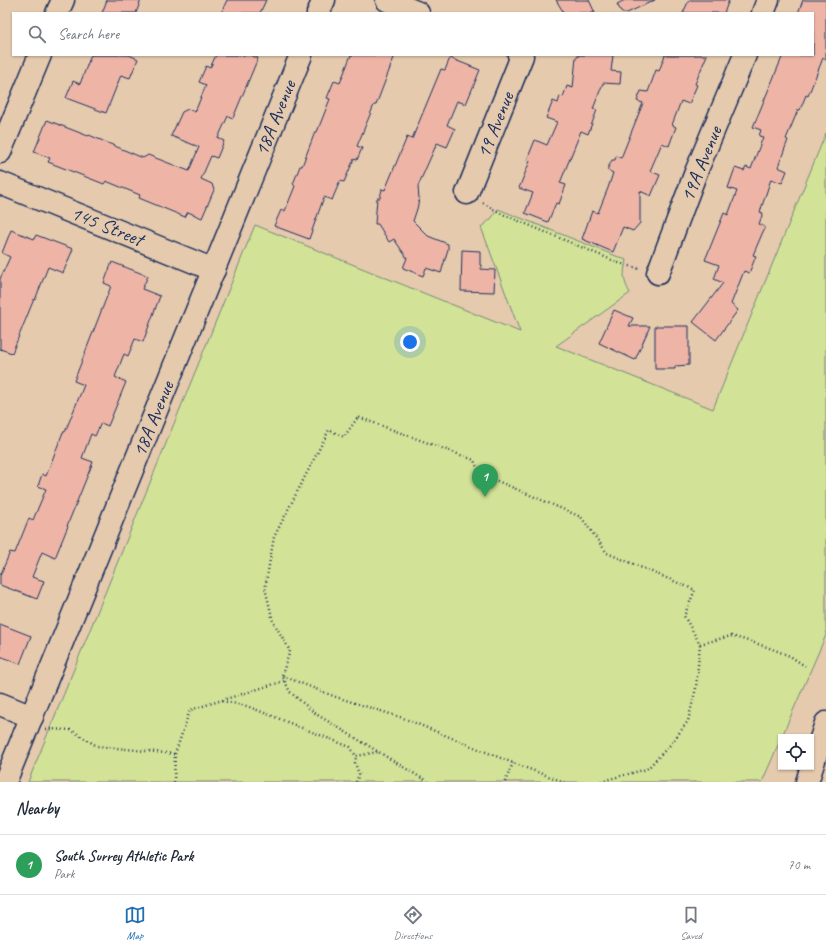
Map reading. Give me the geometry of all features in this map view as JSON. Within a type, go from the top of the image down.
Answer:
[{"type":"street","points":[[57,12],[63,0]]},
{"type":"street","points":[[318,12],[324,0]]},
{"type":"street","points":[[387,0],[416,12]]},
{"type":"street","points":[[763,12],[768,0]]},
{"type":"street","points":[[0,152],[40,56]]},
{"type":"street","name":"18A Avenue","points":[[5,782],[301,56]]},
{"type":"street","name":"19 Avenue","points":[[467,193],[521,56]]},
{"type":"street","name":"19A Avenue","points":[[658,274],[696,172],[745,56]]},
{"type":"street","name":"145 Street","points":[[0,183],[214,270]]},
{"type":"street","points":[[0,704],[32,717]]},
{"type":"street","points":[[809,734],[816,718],[826,705]]},
{"type":"street","points":[[807,782],[826,723]]},
{"type":"street","points":[[791,782],[796,770]]},
{"type":"path","points":[[467,193],[500,213],[620,263],[658,274]]},
{"type":"path","points":[[428,782],[316,714],[290,692],[282,675],[290,651],[272,620],[265,588],[274,537],[329,430],[344,437],[358,417],[474,460],[479,473],[581,517],[607,553],[694,590],[684,616],[700,644],[696,688],[688,721],[671,744],[647,769],[598,782]]},
{"type":"path","points":[[700,644],[731,636],[742,638],[790,656],[805,666]]},
{"type":"path","points":[[282,675],[336,697],[403,718],[564,782]]},
{"type":"path","points":[[174,782],[175,754],[190,710],[284,681]]},
{"type":"path","points":[[220,701],[247,706],[350,747],[356,756],[355,763],[359,774],[356,782]]},
{"type":"path","points":[[32,717],[41,729],[71,730],[97,746],[175,754]]},
{"type":"path","points":[[356,756],[378,752]]},
{"type":"path","points":[[505,782],[513,763]]},
{"type":"green space","points":[[826,133],[826,635],[783,734],[778,734],[778,745],[762,782],[28,782],[255,225],[520,332],[481,227],[491,219],[498,209],[626,260],[624,277],[630,293],[556,346],[713,409]]},
{"type":"building","points":[[107,0],[141,0],[136,12],[102,12]]},
{"type":"building","points":[[227,0],[266,0],[260,12],[221,12]]},
{"type":"building","points":[[556,0],[589,0],[595,12],[563,12]]},
{"type":"building","points":[[625,0],[655,0],[629,12],[621,12],[617,4]]},
{"type":"building","points":[[689,0],[729,0],[724,12],[683,12]]},
{"type":"building","points":[[803,0],[826,0],[826,60],[823,58],[808,96],[806,95],[800,110],[798,110],[786,139],[788,140],[778,167],[787,171],[782,183],[771,179],[760,212],[763,213],[759,224],[765,227],[753,255],[756,256],[749,273],[744,271],[731,304],[738,310],[716,340],[693,322],[723,283],[714,279],[719,265],[705,260],[724,213],[728,215],[737,191],[728,188],[735,168],[744,171],[746,167],[751,169],[763,137],[759,136],[761,130],[753,127],[783,56],[814,56],[814,12],[798,12]]},
{"type":"building","points":[[91,56],[131,56],[138,59],[130,78],[121,75],[106,113],[66,98],[73,81],[80,84]]},
{"type":"building","points":[[216,56],[252,56],[258,58],[233,118],[228,116],[218,138],[224,141],[217,158],[211,156],[201,179],[212,184],[214,190],[202,218],[188,212],[185,217],[139,198],[140,195],[106,181],[104,184],[48,162],[50,158],[34,152],[47,120],[88,136],[89,135],[143,158],[148,155],[189,171],[199,147],[171,136],[182,112],[188,109],[195,112],[206,85],[199,82],[206,66],[210,68]]},
{"type":"building","points":[[351,56],[395,56],[376,105],[374,105],[357,146],[362,148],[357,160],[354,159],[344,182],[340,181],[332,200],[324,197],[309,239],[274,226],[281,210],[285,211],[295,186],[293,184],[300,166],[302,166],[330,99],[327,98],[334,81],[340,83]]},
{"type":"building","points":[[613,56],[611,71],[621,72],[620,84],[603,83],[593,109],[597,110],[588,134],[581,131],[560,183],[566,185],[559,204],[556,203],[548,222],[525,213],[533,193],[519,188],[530,161],[527,160],[535,140],[547,145],[557,122],[546,118],[553,101],[558,103],[560,96],[563,97],[567,86],[573,88],[576,57]]},
{"type":"building","points":[[665,56],[707,56],[695,84],[697,85],[689,104],[681,101],[672,125],[676,127],[669,146],[662,143],[650,171],[660,175],[651,196],[640,191],[640,223],[633,231],[623,227],[613,252],[582,239],[592,211],[598,213],[608,188],[613,173],[607,170],[612,160],[615,160],[616,156],[621,158],[643,103],[637,101],[641,91],[648,92],[656,70],[659,71]]},
{"type":"building","points":[[450,58],[480,70],[466,104],[457,101],[447,125],[455,129],[447,147],[437,143],[418,186],[419,200],[413,221],[428,236],[448,244],[441,273],[426,268],[423,276],[403,268],[407,258],[394,239],[389,242],[378,224],[375,224],[377,198],[380,198],[382,189],[385,190],[407,137],[412,139],[441,69],[445,70]]},
{"type":"building","points":[[11,230],[34,239],[36,235],[73,249],[63,273],[48,267],[12,353],[0,349],[0,279],[10,257],[2,253]]},
{"type":"building","points":[[462,250],[480,251],[481,269],[495,270],[494,292],[461,291]]},
{"type":"building","points":[[112,262],[148,276],[142,289],[160,296],[143,342],[135,339],[128,356],[124,354],[115,377],[126,382],[108,426],[101,423],[95,436],[91,434],[82,458],[93,462],[55,558],[42,552],[32,577],[44,581],[37,599],[0,585],[0,576],[10,552],[15,553],[29,518],[33,520],[46,489],[38,486],[42,474],[46,476],[63,432],[65,432],[84,385],[74,381],[111,286],[104,283]]},
{"type":"building","points":[[614,310],[633,318],[629,326],[650,326],[635,360],[599,343]]},
{"type":"building","points":[[655,326],[689,326],[689,365],[675,366],[675,369],[655,369]]},
{"type":"building","points":[[0,624],[31,636],[20,664],[0,656]]},
{"type":"place","name":"South Surrey Athletic Park","points":[[485,497]]}]
